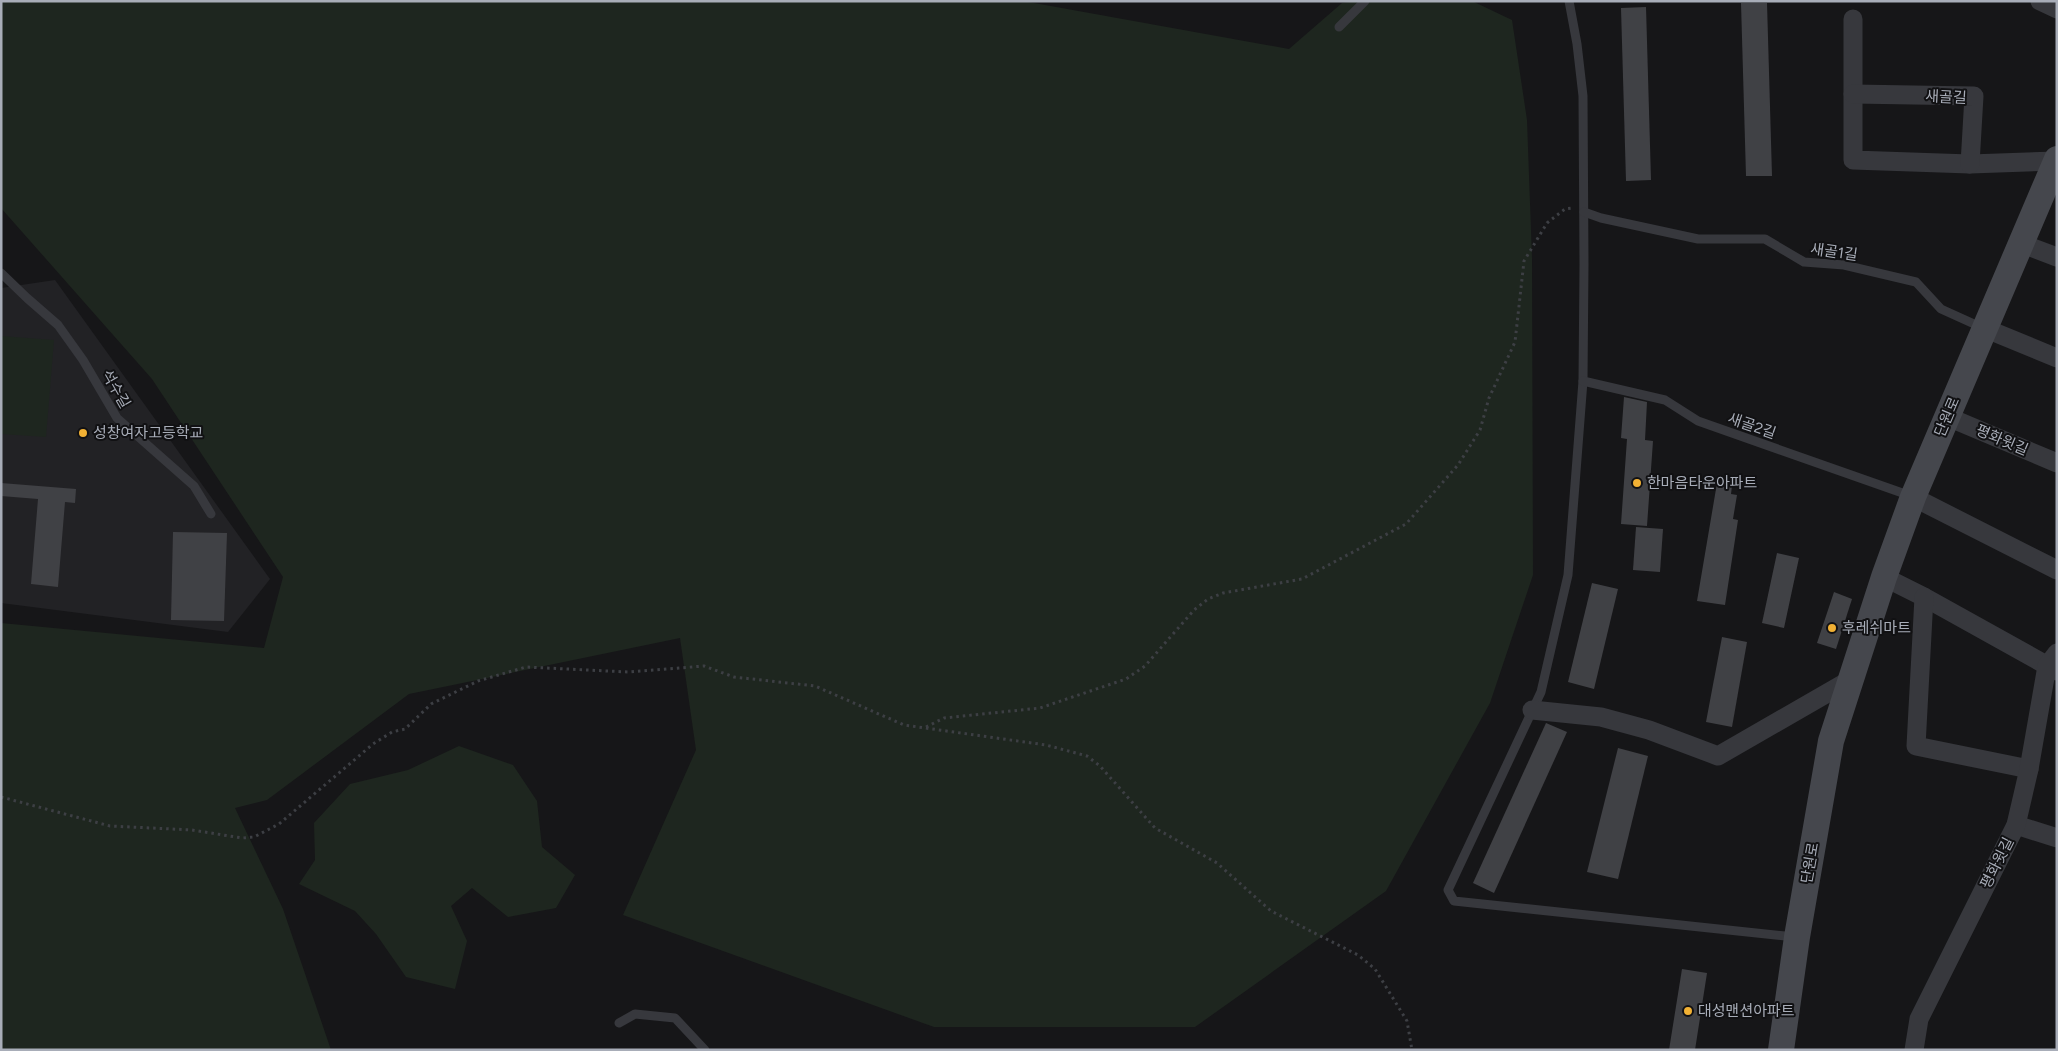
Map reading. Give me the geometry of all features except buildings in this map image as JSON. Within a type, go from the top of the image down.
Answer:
[{"type":"street","points":[[2040,1],[2057,9]]},
{"type":"street","points":[[1853,19],[1853,160],[1970,164],[2056,160]]},
{"type":"street","name":"새골길","points":[[1853,94],[1974,96],[1970,164]]},
{"type":"street","name":"단원로","points":[[1781,1050],[1797,937],[1831,741],[1884,577],[1913,497],[2056,160]]},
{"type":"street","points":[[2020,243],[2057,257]]},
{"type":"street","points":[[1984,328],[2057,358]]},
{"type":"street","name":"평화윗길","points":[[1948,417],[2057,464]]},
{"type":"street","points":[[1913,497],[2057,570]]},
{"type":"street","name":"평화윗길","points":[[1884,577],[2053,663],[2016,825],[1919,1019],[1914,1050]]},
{"type":"street","points":[[1924,597],[1916,746],[2029,769]]},
{"type":"street","points":[[1532,710],[1601,717],[1649,730],[1718,756],[1850,680]]},
{"type":"street","points":[[2016,825],[2057,838]]},
{"type":"lane","points":[[1339,27],[1365,1]]},
{"type":"lane","points":[[1569,1],[1577,44],[1583,96],[1584,212],[1583,382],[1568,575],[1541,692],[1448,890],[1454,901],[1797,937]]},
{"type":"lane","name":"새골1길","points":[[1584,212],[1601,218],[1698,239],[1765,239],[1804,262],[1844,265],[1916,282],[1941,309],[1984,328]]},
{"type":"lane","name":"석수길","points":[[1,273],[58,325],[83,360],[117,418],[194,486],[211,514]]},
{"type":"lane","name":"새골2길","points":[[1583,382],[1665,400],[1698,421],[1913,497]]},
{"type":"lane","points":[[619,1023],[636,1014],[674,1018],[705,1050]]},
{"type":"path","points":[[925,728],[944,718],[1040,708],[1126,679],[1145,666],[1194,610],[1208,599],[1223,593],[1302,579],[1406,524],[1458,466],[1480,430],[1489,398],[1515,342],[1524,261],[1548,223],[1565,208],[1574,208],[1584,212]]},
{"type":"path","points":[[1,797],[110,826],[192,830],[242,838],[254,837],[279,824],[373,744],[392,732],[405,729],[431,704],[478,681],[526,667],[628,672],[704,666],[734,677],[815,686],[904,725],[1046,745],[1088,756],[1100,766],[1155,828],[1217,863],[1271,911],[1358,955],[1374,969],[1407,1022],[1412,1050]]},
{"type":"shaded area","points":[[1,1],[1023,1],[1289,49],[1342,3],[1355,1],[1472,1],[1512,20],[1527,120],[1532,258],[1533,575],[1490,703],[1386,891],[1195,1027],[934,1027],[623,915],[696,750],[680,638],[409,694],[267,800],[235,808],[283,909],[331,1050],[1,1050],[1,623],[264,648],[283,577],[152,379],[1,208]]},
{"type":"shaded area","name":"성창여자고등학교","points":[[55,280],[270,579],[228,632],[1,603],[1,288]]},
{"type":"shaded area","points":[[1,336],[54,340],[46,437],[1,434]]},
{"type":"shaded area","points":[[459,746],[513,765],[537,801],[542,847],[575,875],[556,908],[508,917],[472,888],[451,906],[467,941],[455,989],[406,977],[376,934],[355,911],[299,884],[315,860],[314,823],[350,784],[408,770]]},
{"type":"place","name":"성창여자고등학교","points":[[83,433]]},
{"type":"place","name":"한마음타운아파트","points":[[1637,483]]},
{"type":"place","name":"후레쉬마트","points":[[1832,628]]},
{"type":"place","name":"대성맨션아파트","points":[[1688,1011]]}]
